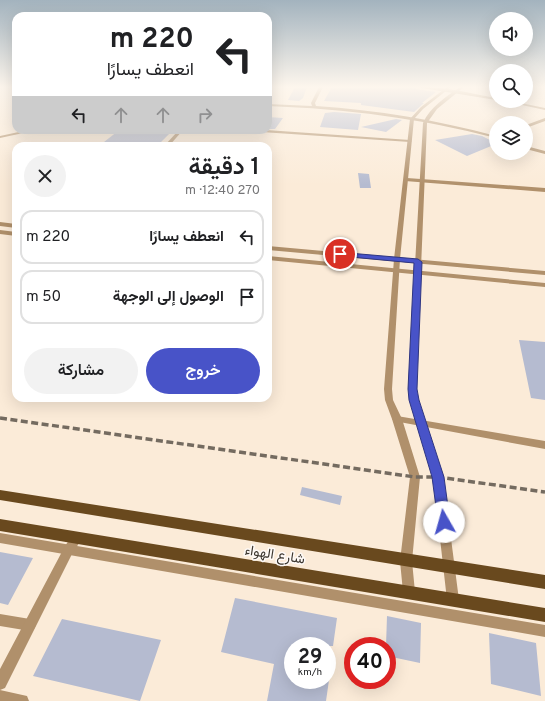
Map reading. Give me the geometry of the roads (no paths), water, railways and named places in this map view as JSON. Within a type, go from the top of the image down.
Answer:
[{"type":"main road","name":"شارع الهواء","points":[[0,495],[545,582]]},
{"type":"main road","name":"شارع الهواء","points":[[0,525],[72,544],[409,592],[545,615]]},
{"type":"street","points":[[409,592],[406,561],[415,477],[397,419],[388,400],[388,389],[397,259],[414,120]]},
{"type":"street","points":[[426,120],[412,389],[438,477],[453,600]]},
{"type":"street","points":[[429,120],[489,135]]},
{"type":"street","points":[[430,120],[489,132]]},
{"type":"street","points":[[533,124],[543,120]]},
{"type":"street","points":[[272,132],[410,141]]},
{"type":"street","points":[[0,137],[15,134]]},
{"type":"street","points":[[170,142],[177,134]]},
{"type":"street","points":[[533,144],[545,148]]},
{"type":"street","points":[[533,149],[545,153]]},
{"type":"street","points":[[406,180],[545,190]]},
{"type":"street","points":[[0,224],[12,226]]},
{"type":"street","points":[[0,232],[12,234]]},
{"type":"street","points":[[272,248],[545,273]]},
{"type":"street","points":[[272,258],[545,286]]},
{"type":"street","points":[[397,419],[545,445]]},
{"type":"street","points":[[0,538],[72,544],[545,631]]},
{"type":"street","points":[[0,682],[72,544]]},
{"type":"street","points":[[0,620],[30,625]]},
{"type":"street","points":[[0,697],[22,701]]},
{"type":"railway","points":[[0,418],[415,477],[438,477],[545,492]]}]
